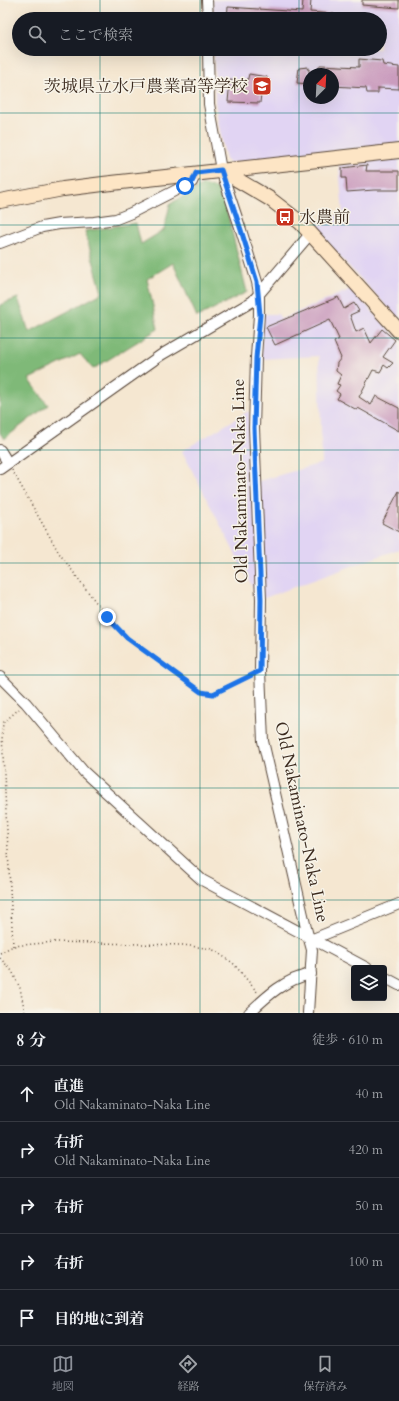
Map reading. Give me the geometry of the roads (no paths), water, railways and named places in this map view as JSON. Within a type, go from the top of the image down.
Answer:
[{"type":"street","points":[[207,0],[208,12]]},
{"type":"street","name":"Old Nakaminato-Naka Line","points":[[208,56],[209,104],[221,170],[257,282],[260,315],[256,358],[254,428],[261,599],[260,671],[262,741],[311,938],[312,950],[308,1013]]},
{"type":"street","points":[[0,201],[63,189],[399,151]]},
{"type":"street","points":[[221,170],[270,199],[301,223],[399,332]]},
{"type":"street","points":[[0,243],[42,227],[58,224],[116,219],[192,182],[196,173]]},
{"type":"street","points":[[0,450],[4,466],[161,355],[253,301],[258,293],[311,233]]},
{"type":"street","points":[[0,677],[26,702],[84,772],[202,880],[361,965]]},
{"type":"street","points":[[311,938],[399,904]]},
{"type":"street","points":[[249,1013],[263,999],[289,981],[294,978],[311,974]]},
{"type":"street","points":[[387,979],[399,985]]},
{"type":"place","name":"茨城県立水戸農業高等学校","points":[[262,86]]},
{"type":"place","name":"水農前","points":[[285,217]]}]
